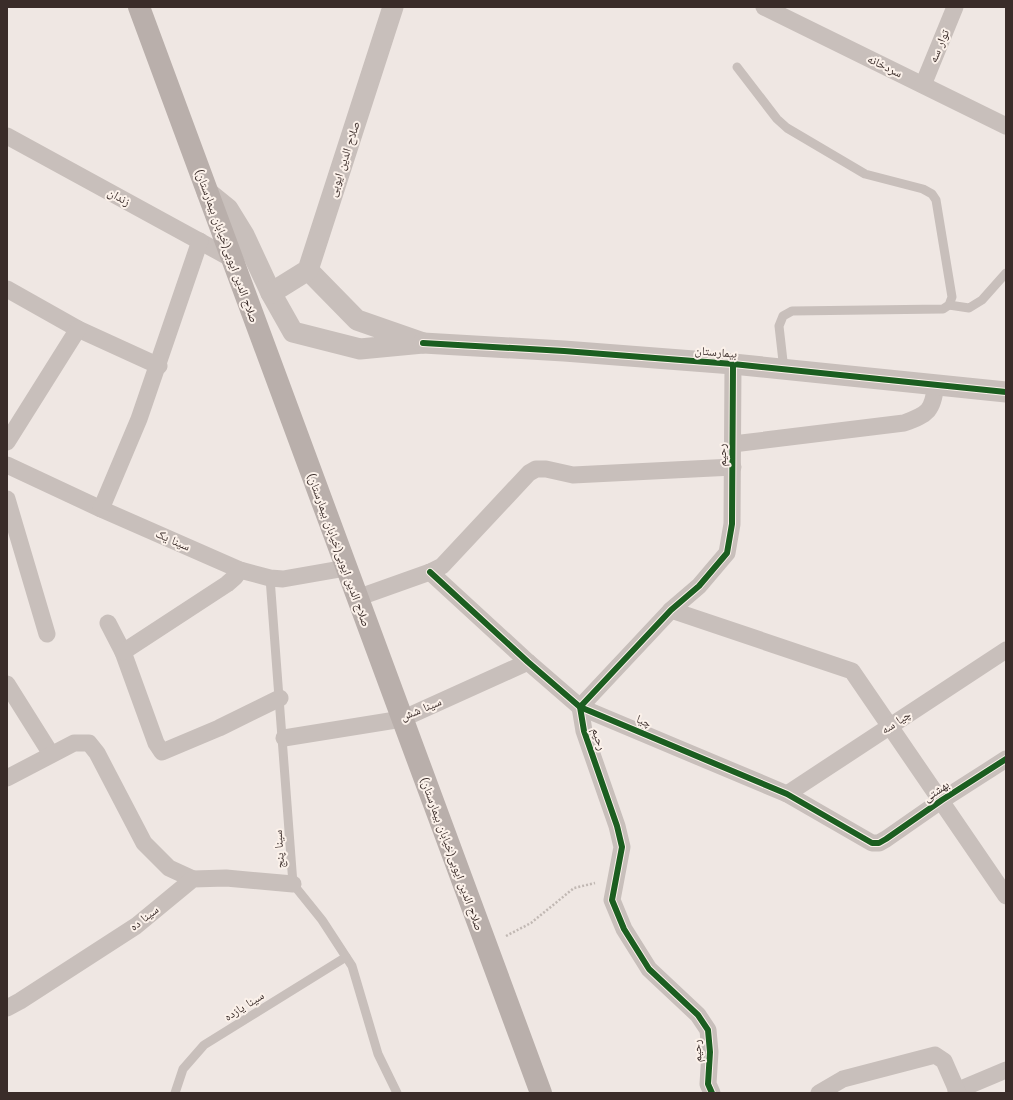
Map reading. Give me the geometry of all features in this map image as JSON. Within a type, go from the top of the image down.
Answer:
[{"type":"main road","name":"صلاح الدین ایوبی(خیابان بیمارستان)","points":[[138,7],[541,1093]]},
{"type":"street","name":"صلاح الدین ایوبی","points":[[308,270],[393,7]]},
{"type":"street","name":"سردخانه","points":[[764,7],[788,12],[922,85],[1006,126]]},
{"type":"street","name":"توار سه","points":[[922,85],[955,7]]},
{"type":"street","name":"زندان","points":[[7,136],[232,259]]},
{"type":"street","points":[[207,192],[228,209],[244,235],[271,293],[293,332],[360,349],[424,343]]},
{"type":"street","points":[[101,509],[139,419],[159,366],[200,241]]},
{"type":"street","points":[[271,293],[308,270],[357,320],[424,343]]},
{"type":"street","points":[[7,288],[78,329],[159,366]]},
{"type":"street","points":[[7,442],[78,329]]},
{"type":"street","name":"بیمارستان","points":[[424,343],[564,351],[733,364],[1006,392]]},
{"type":"street","name":"رحیم","points":[[712,1093],[708,1084],[710,1052],[708,1030],[698,1015],[650,969],[624,929],[612,900],[613,888],[617,878],[622,847],[617,826],[584,731],[580,707],[671,610],[699,586],[727,553],[732,524],[733,364]]},
{"type":"street","points":[[733,444],[904,423],[921,417],[933,405],[936,385]]},
{"type":"street","name":"سینا یک","points":[[7,465],[101,509],[240,570],[270,578],[283,579],[346,568]]},
{"type":"street","points":[[357,598],[430,572],[442,566],[529,473],[536,469],[546,469],[573,475],[733,467]]},
{"type":"street","points":[[7,499],[47,634]]},
{"type":"street","points":[[123,652],[227,584],[240,570]]},
{"type":"street","name":"چیا","points":[[430,572],[528,662],[580,707],[787,794],[872,843],[879,843]]},
{"type":"street","points":[[671,610],[852,671],[942,800],[1006,896]]},
{"type":"street","points":[[108,623],[123,652],[156,743],[162,752],[219,728],[280,698]]},
{"type":"street","name":"چیا سه","points":[[787,794],[1006,650]]},
{"type":"street","name":"سینا شش","points":[[284,738],[402,719],[528,662]]},
{"type":"street","points":[[7,684],[51,754]]},
{"type":"street","points":[[7,778],[74,743],[89,743],[97,753],[144,843],[169,868],[193,879],[226,878],[294,884]]},
{"type":"street","name":"بهشتی","points":[[879,843],[942,800],[1006,760]]},
{"type":"street","name":"سینا ده","points":[[7,1008],[136,926],[193,879]]},
{"type":"street","points":[[819,1093],[844,1078],[935,1055],[944,1061],[957,1092],[1006,1070]]},
{"type":"lane","points":[[737,67],[776,119],[786,128],[865,174],[923,189],[932,194],[936,200],[952,297],[949,305],[943,310],[792,311],[783,316],[779,326],[784,370]]},
{"type":"lane","points":[[949,305],[969,308],[982,300],[1006,273]]},
{"type":"lane","name":"سینا پنج","points":[[270,578],[284,738],[294,884],[322,920],[352,966],[378,1054],[397,1093]]},
{"type":"lane","name":"سینا یازده","points":[[175,1093],[184,1069],[204,1045],[346,957]]},
{"type":"path","points":[[486,946],[531,923],[574,888],[617,878]]},
{"type":"cycle path","points":[[423,343],[564,351],[733,364],[1006,392]]},
{"type":"cycle path","points":[[712,1093],[708,1084],[710,1052],[708,1030],[698,1015],[649,969],[624,929],[612,900],[622,847],[617,826],[584,731],[580,707],[671,610],[699,586],[727,553],[732,524],[733,364]]},
{"type":"cycle path","points":[[430,572],[528,662],[580,707],[787,794],[872,843],[879,843],[886,839],[942,800],[1006,759]]}]
